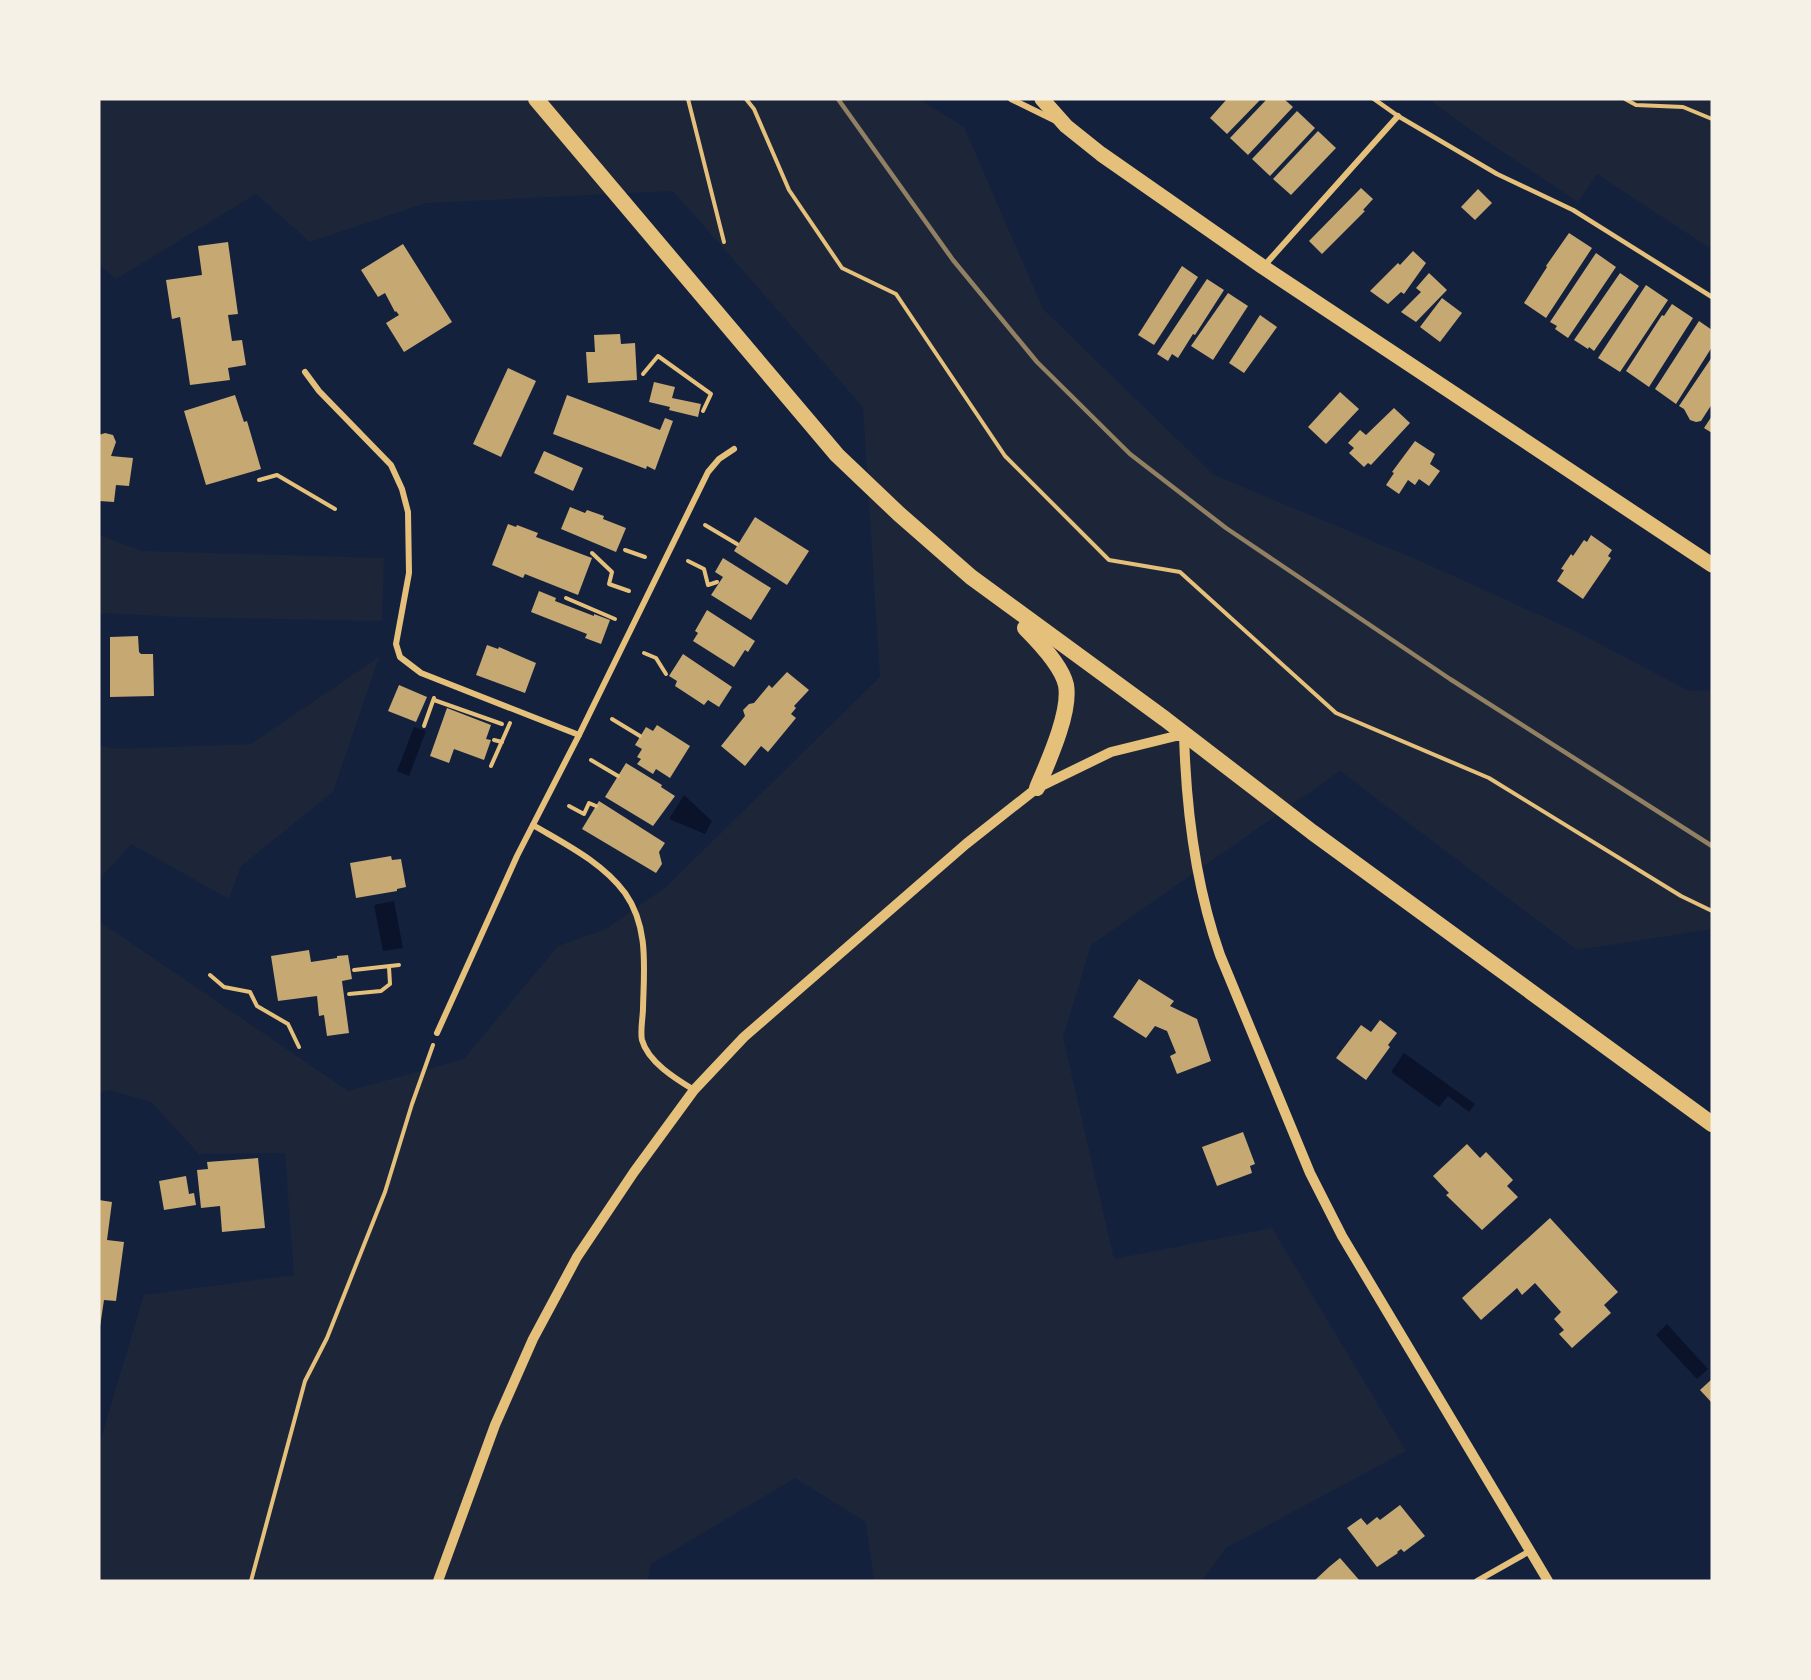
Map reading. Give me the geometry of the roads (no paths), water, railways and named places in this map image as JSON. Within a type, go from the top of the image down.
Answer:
[{"type":"highway","points":[[537,99],[837,455],[899,514],[996,597],[1184,734],[1312,832],[1712,1124]]},
{"type":"highway","points":[[996,597],[1049,653],[1066,684],[1065,712],[1037,788]]},
{"type":"main road","points":[[1042,99],[1066,126],[1101,154],[1263,267],[1712,565]]},
{"type":"street","points":[[1011,99],[1066,126]]},
{"type":"street","points":[[1263,267],[1398,116]]},
{"type":"street","points":[[305,372],[319,391],[392,465],[402,489],[408,512],[409,573],[396,644],[400,657],[421,673],[579,735]]},
{"type":"street","points":[[437,1033],[533,825],[708,472],[719,459],[734,449]]},
{"type":"street","points":[[438,1581],[495,1425],[533,1340],[578,1257],[634,1172],[694,1090],[744,1037],[966,844],[1037,788],[1111,752],[1184,734],[1186,791],[1201,889],[1209,923],[1310,1173],[1342,1236],[1548,1581]]},
{"type":"street","points":[[533,825],[573,848],[606,873],[625,893],[637,917],[643,936],[645,960],[642,1040],[653,1058],[668,1074],[694,1090]]},
{"type":"street","points":[[1478,1581],[1530,1551]]},
{"type":"lane","points":[[1374,99],[1398,116],[1497,174],[1573,210],[1712,297]]},
{"type":"railway","points":[[838,99],[953,260],[1037,362],[1130,454],[1226,528],[1450,679],[1712,846]]}]
